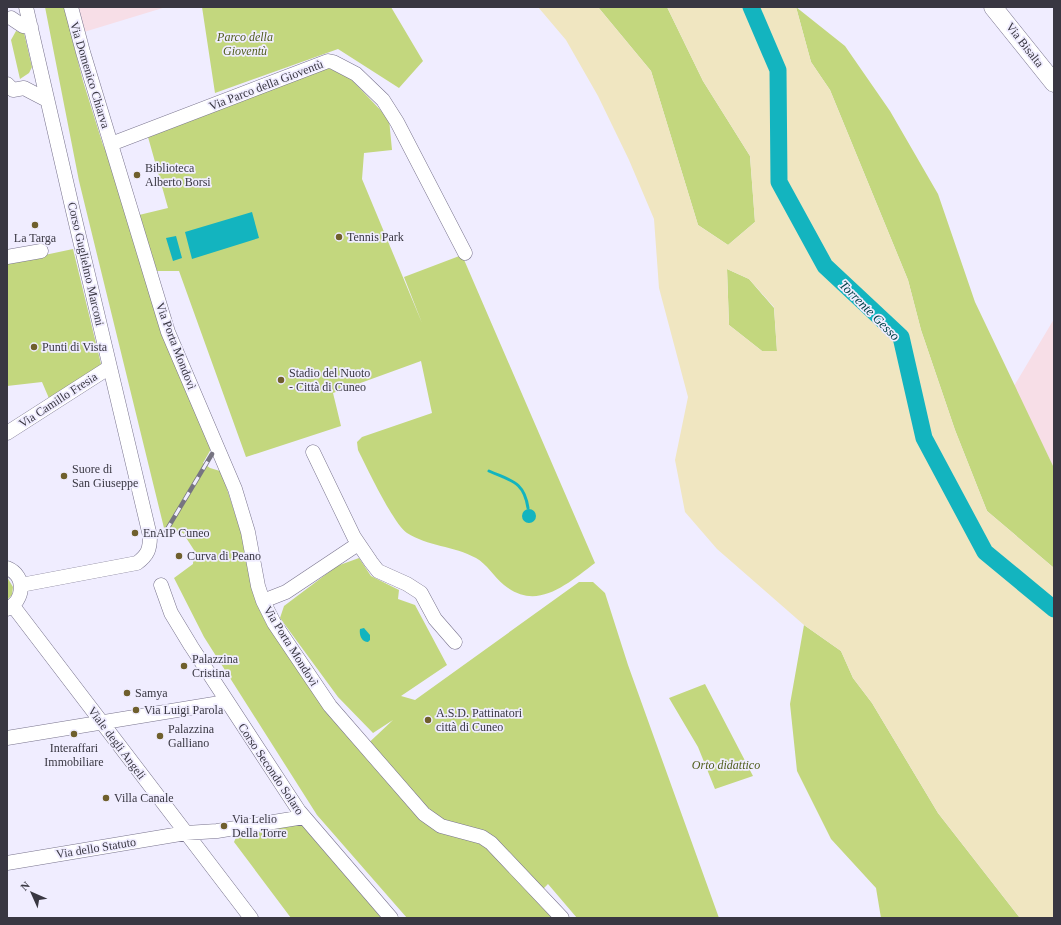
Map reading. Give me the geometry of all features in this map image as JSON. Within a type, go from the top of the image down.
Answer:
[{"type":"main road","name":"Via Bisalta","points":[[998,11],[1054,83]]},
{"type":"street","points":[[22,7],[9,19],[23,26],[31,27]]},
{"type":"street","name":"Corso Guglielmo Marconi","points":[[21,585],[137,563],[145,558],[150,549],[150,536],[26,7]]},
{"type":"street","name":"Via Domenico Chiarva","points":[[71,7],[111,144]]},
{"type":"street","name":"Via Parco della Gioventù","points":[[111,144],[328,61],[333,62],[356,74],[384,100],[397,122],[465,254]]},
{"type":"street","points":[[7,84],[13,90],[24,88],[34,79],[40,70]]},
{"type":"street","points":[[24,88],[47,100]]},
{"type":"street","name":"Via Porta Mondovì","points":[[111,144],[168,332],[235,489],[248,532],[258,586],[263,601],[274,623],[330,706],[424,814],[441,826],[482,837],[491,843],[562,918]]},
{"type":"street","points":[[7,257],[41,252]]},
{"type":"street","name":"Via Camillo Fresia","points":[[7,434],[110,367]]},
{"type":"street","points":[[313,452],[358,544],[378,571],[408,584],[421,593],[435,619],[455,642]]},
{"type":"street","points":[[263,601],[286,592],[358,544]]},
{"type":"street","points":[[7,568],[15,573],[21,585],[21,594],[10,608]]},
{"type":"street","name":"Corso Secondo Solaro","points":[[161,585],[171,613],[226,702],[304,817],[391,918]]},
{"type":"street","name":"Viale degli Angeli","points":[[10,608],[102,722],[251,918]]},
{"type":"street","points":[[7,738],[226,702]]},
{"type":"street","points":[[186,833],[217,831],[304,817]]},
{"type":"street","name":"Via dello Statuto","points":[[7,863],[186,833]]},
{"type":"shaded area","points":[[78,7],[166,7],[84,32]]},
{"type":"shaded area","points":[[1054,319],[1054,468],[1014,386]]},
{"type":"green space","points":[[45,7],[64,7],[83,81],[103,145],[108,154],[211,449],[203,463],[210,468],[220,471],[223,477],[241,532],[256,602],[266,623],[361,750],[393,720],[373,733],[338,697],[280,618],[284,606],[337,566],[359,558],[371,576],[399,590],[398,599],[415,605],[447,665],[401,696],[415,700],[579,582],[593,582],[605,593],[628,665],[719,918],[577,918],[548,884],[543,889],[556,918],[407,918],[317,815],[204,637],[174,578],[193,564],[194,550],[183,533],[164,528],[79,181]]},
{"type":"green space","name":"Parco della Gioventù","points":[[202,7],[391,7],[423,61],[399,88],[338,49],[215,93]]},
{"type":"green space","points":[[598,7],[667,7],[703,81],[750,156],[755,222],[728,245],[698,225],[651,71]]},
{"type":"green space","points":[[796,7],[845,46],[890,111],[938,194],[975,302],[1054,468],[1054,568],[987,511],[955,430],[921,330],[908,280],[830,90],[811,62]]},
{"type":"green space","points":[[16,31],[24,33],[32,67],[29,73],[20,79],[11,40]]},
{"type":"green space","points":[[328,68],[349,77],[389,119],[392,150],[364,153],[362,179],[422,323],[404,277],[462,255],[595,563],[574,579],[551,592],[528,596],[516,593],[504,585],[484,564],[476,558],[459,551],[423,541],[407,533],[401,528],[388,507],[358,450],[357,442],[362,437],[432,413],[421,361],[333,393],[341,426],[246,457],[179,271],[157,271],[139,215],[168,208],[148,137]]},
{"type":"green space","points":[[73,249],[102,368],[51,403],[42,382],[7,386],[7,263]]},
{"type":"green space","points":[[727,269],[749,279],[774,308],[777,351],[762,351],[729,325]]},
{"type":"green space","points":[[7,577],[13,587],[12,595],[7,600]]},
{"type":"green space","points":[[804,625],[841,651],[853,678],[872,703],[938,813],[1020,918],[881,918],[876,888],[831,839],[797,771],[790,704]]},
{"type":"green space","name":"Orto didattico","points":[[705,684],[753,776],[715,789],[698,747],[669,698]]},
{"type":"green space","points":[[303,824],[382,918],[291,918],[234,842],[238,833]]},
{"type":"sand","points":[[538,7],[598,7],[651,71],[698,225],[728,245],[755,222],[750,156],[703,81],[667,7],[796,7],[811,62],[830,90],[908,280],[921,330],[955,430],[987,511],[1054,568],[1054,918],[1020,918],[938,813],[872,703],[853,678],[841,651],[804,625],[717,549],[685,512],[675,460],[688,397],[659,288],[654,219],[629,160],[598,96],[566,40]],"holes":[[[727,269],[749,279],[774,307],[777,351],[762,351],[729,325]]]},
{"type":"water","points":[[252,212],[259,238],[192,259],[185,232]]},
{"type":"water","points":[[176,236],[182,258],[173,261],[166,238]]},
{"type":"water","points":[[529,509],[534,511],[536,516],[534,521],[529,523],[524,521],[522,516],[524,511]]},
{"type":"water","points":[[364,628],[370,635],[370,640],[368,642],[364,641],[360,635],[360,629]]},
{"type":"waterway","name":"Torrente Gesso","points":[[751,7],[778,70],[779,182],[825,266],[901,337],[924,438],[985,552],[1054,609]]},
{"type":"waterway","points":[[489,471],[510,480],[520,487],[526,499],[528,508]]},
{"type":"railway","points":[[166,531],[212,454]]},
{"type":"place","name":"Biblioteca Alberto Borsi","points":[[137,175]]},
{"type":"place","name":"La Targa","points":[[35,225]]},
{"type":"place","name":"Tennis Park","points":[[339,237]]},
{"type":"place","name":"Punti di Vista","points":[[34,347]]},
{"type":"place","name":"Stadio del Nuoto - Città di Cuneo","points":[[281,380]]},
{"type":"place","name":"Suore di San Giuseppe","points":[[64,476]]},
{"type":"place","name":"EnAIP Cuneo","points":[[135,533]]},
{"type":"place","name":"Curva di Peano","points":[[179,556]]},
{"type":"place","name":"Palazzina Cristina","points":[[184,666]]},
{"type":"place","name":"Samya","points":[[127,693]]},
{"type":"place","name":"Via Luigi Parola","points":[[136,710]]},
{"type":"place","name":"A.S.D. Pattinatori città di Cuneo","points":[[428,720]]},
{"type":"place","name":"Interaffari Immobiliare","points":[[74,734]]},
{"type":"place","name":"Palazzina Galliano","points":[[160,736]]},
{"type":"place","name":"Villa Canale","points":[[106,798]]},
{"type":"place","name":"Via Lelio Della Torre","points":[[224,826]]}]
